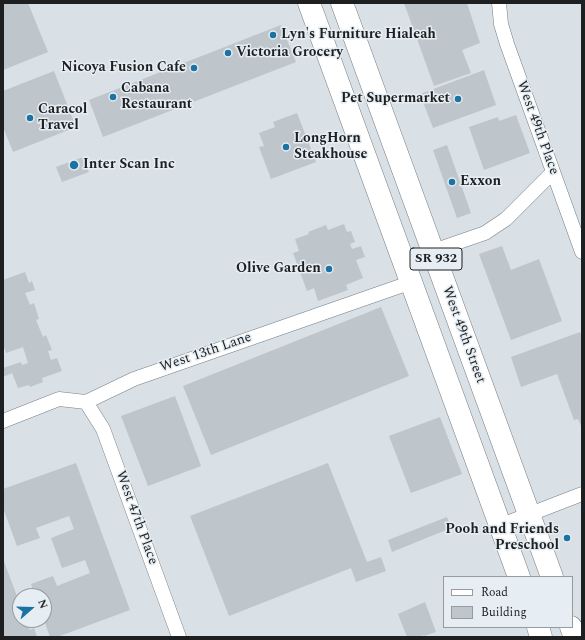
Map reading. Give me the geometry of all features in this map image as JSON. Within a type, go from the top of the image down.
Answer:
[{"type":"main road","name":"SR 932","points":[[309,3],[412,282],[499,526],[519,576]]},
{"type":"main road","name":"West 49th Street","points":[[342,3],[552,576]]},
{"type":"main road","points":[[356,130],[386,176],[411,240],[433,251]]},
{"type":"main road","points":[[412,282],[433,293],[453,344],[483,390]]},
{"type":"street","name":"West 49th Place","points":[[499,3],[499,16],[503,33],[582,252]]},
{"type":"street","points":[[433,251],[485,233],[506,220],[553,172]]},
{"type":"street","name":"West 13th Lane","points":[[86,402],[134,379],[412,282]]},
{"type":"street","points":[[3,421],[59,399],[86,402]]},
{"type":"street","name":"West 47th Place","points":[[86,402],[103,430],[179,637]]},
{"type":"street","points":[[499,526],[582,494]]},
{"type":"building","points":[[3,3],[28,3],[48,52],[3,70]]},
{"type":"building","points":[[404,3],[467,3],[480,43],[462,50],[471,73],[434,86]]},
{"type":"building","points":[[281,25],[296,62],[103,137],[89,100]]},
{"type":"building","name":"Pet Supermarket","points":[[484,70],[496,105],[433,128],[420,94]]},
{"type":"building","points":[[54,71],[76,127],[13,152],[3,127],[3,91]]},
{"type":"building","name":"LongHorn Steakhouse","points":[[297,113],[316,162],[271,179],[259,147],[264,146],[259,133],[275,127],[273,122]]},
{"type":"building","points":[[516,115],[530,153],[484,170],[469,127],[498,117],[499,121]]},
{"type":"building","name":"Exxon","points":[[447,145],[471,213],[457,218],[433,150]]},
{"type":"building","points":[[83,157],[89,172],[62,182],[56,167]]},
{"type":"building","name":"Olive Garden","points":[[344,224],[347,232],[351,231],[355,242],[350,244],[352,249],[361,246],[365,257],[356,260],[363,278],[346,285],[348,290],[318,301],[314,288],[307,291],[293,253],[299,251],[295,239],[309,234],[308,232],[326,225],[328,230]]},
{"type":"building","points":[[502,246],[511,270],[539,259],[562,321],[511,340],[479,254]]},
{"type":"building","points":[[25,272],[29,283],[32,281],[35,290],[25,293],[30,305],[34,303],[39,319],[36,320],[43,337],[46,335],[52,350],[48,351],[51,360],[57,358],[62,371],[42,378],[43,382],[30,387],[29,385],[18,388],[12,373],[3,377],[3,368],[21,362],[22,365],[28,363],[23,347],[6,353],[3,344],[3,280]]},
{"type":"building","points":[[381,307],[409,376],[211,455],[183,386]]},
{"type":"building","points":[[580,332],[582,337],[582,428],[578,419],[574,420],[557,374],[521,387],[511,357]]},
{"type":"building","points":[[175,396],[201,466],[148,486],[121,416]]},
{"type":"building","points":[[440,417],[462,474],[411,493],[389,436]]},
{"type":"building","points":[[76,463],[130,610],[57,637],[50,637],[47,628],[52,628],[52,588],[32,588],[31,584],[53,576],[57,586],[90,573],[85,560],[62,568],[51,538],[74,529],[69,516],[36,528],[40,538],[17,546],[3,508],[3,489]]},
{"type":"building","points":[[328,463],[367,562],[381,557],[386,571],[356,582],[351,568],[229,616],[190,516]]},
{"type":"building","points":[[447,517],[451,528],[392,552],[388,540]]},
{"type":"building","points":[[3,559],[14,588],[12,588],[12,628],[29,628],[30,630],[34,628],[37,637],[3,637]]},
{"type":"building","points":[[425,602],[436,632],[419,637],[407,637],[398,614]]},
{"type":"place","name":"Lyn's Furniture Hialeah","points":[[273,35]]},
{"type":"place","name":"Victoria Grocery","points":[[228,53]]},
{"type":"place","name":"Nicoya Fusion Cafe","points":[[194,68]]},
{"type":"place","name":"Cabana Restaurant","points":[[113,97]]},
{"type":"place","name":"Pet Supermarket","points":[[458,99]]},
{"type":"place","name":"Caracol Travel","points":[[30,118]]},
{"type":"place","name":"LongHorn Steakhouse","points":[[286,147]]},
{"type":"place","name":"Inter Scan Inc","points":[[74,165]]},
{"type":"place","name":"Exxon","points":[[452,182]]},
{"type":"place","name":"Olive Garden","points":[[329,269]]},
{"type":"place","name":"Pooh and Friends Preschool","points":[[567,538]]}]
